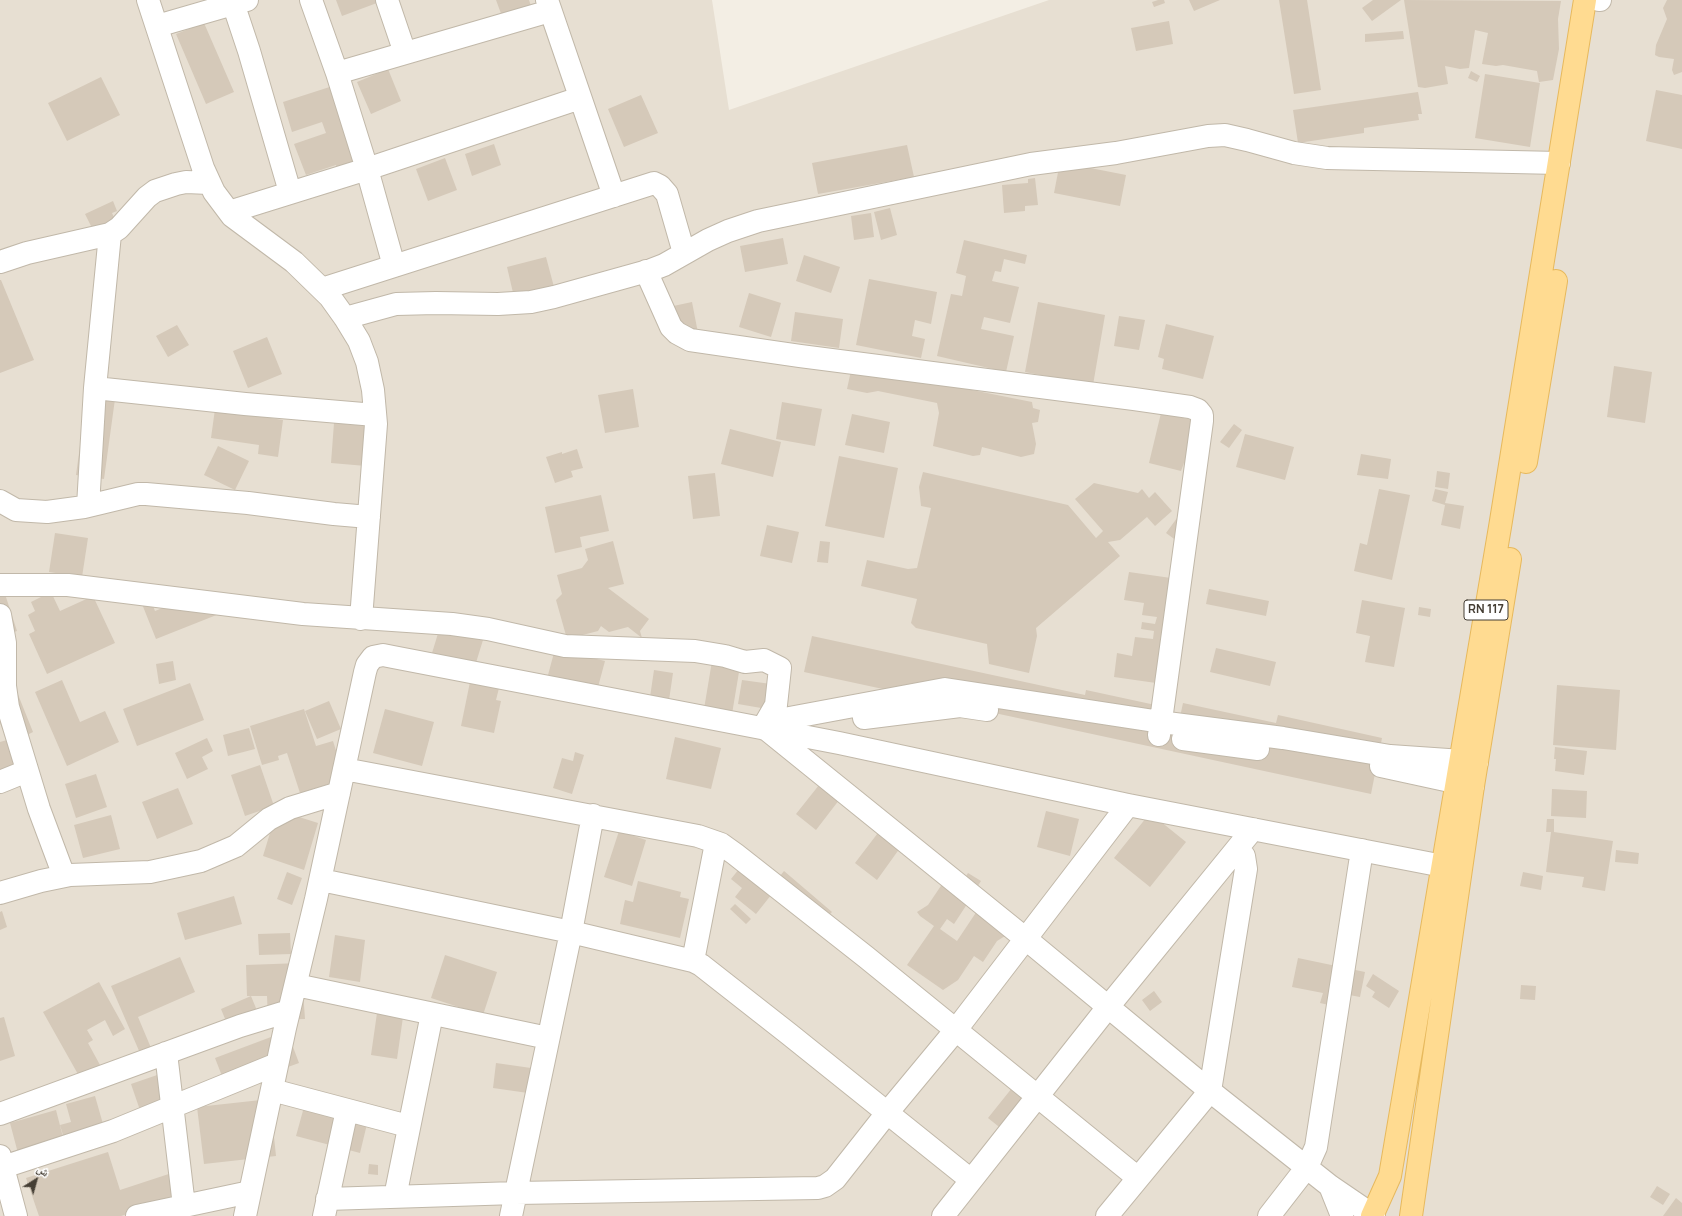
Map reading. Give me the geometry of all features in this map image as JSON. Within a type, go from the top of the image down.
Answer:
[{"type":"main road","name":"RN 117","points":[[1468,761],[1502,520],[1585,0]]},
{"type":"main road","name":"RN 117","points":[[1411,1216],[1464,785],[1544,361],[1600,0]]},
{"type":"main road","name":"RN 117","points":[[1373,1216],[1390,1176],[1443,866],[1464,785]]},
{"type":"street","points":[[148,0],[209,183],[218,200],[241,223],[294,262],[322,289],[345,318],[359,341],[367,362],[373,390],[375,415],[375,456],[361,619]]},
{"type":"street","points":[[311,0],[337,74],[367,169],[394,266]]},
{"type":"street","points":[[387,0],[405,53]]},
{"type":"street","points":[[157,26],[238,1],[249,51],[290,192]]},
{"type":"street","points":[[337,74],[548,5],[614,196]]},
{"type":"street","points":[[229,212],[367,169],[580,98]]},
{"type":"street","points":[[345,318],[396,304],[498,304],[531,302],[554,297],[664,265],[708,240],[728,231],[758,221],[1024,166],[1123,152],[1208,136],[1225,135],[1294,153],[1327,158],[1559,163]]},
{"type":"street","points":[[0,262],[27,253],[110,234],[119,228],[147,196],[155,191],[170,185],[186,182],[209,183]]},
{"type":"street","points":[[322,289],[650,184],[660,186],[667,194],[684,253]]},
{"type":"street","points":[[88,506],[95,388],[110,234]]},
{"type":"street","points":[[646,271],[671,327],[677,334],[690,340],[800,356],[1148,401],[1190,407],[1198,410],[1202,415],[1202,421],[1160,729]]},
{"type":"street","points":[[95,388],[246,404],[375,415]]},
{"type":"street","points":[[0,501],[16,510],[28,512],[47,512],[88,506],[124,496],[146,494],[248,503],[369,517]]},
{"type":"street","points":[[0,585],[68,585],[233,606],[361,619],[433,622],[470,627],[565,646],[695,651],[725,656],[745,662],[764,660],[780,668],[776,705],[765,724],[767,729],[1026,939],[1210,1091],[1330,1186],[1373,1216]]},
{"type":"street","points":[[0,615],[5,642],[6,696],[28,771],[64,876]]},
{"type":"street","points":[[245,1216],[289,1011],[320,880],[367,665],[373,657],[393,657],[767,729],[1128,805],[1443,866]]},
{"type":"street","points":[[767,729],[776,722],[784,719],[946,689],[961,699],[1160,729],[1383,767],[1464,785]]},
{"type":"street","points":[[1160,729],[1283,738],[1390,756],[1468,761]]},
{"type":"street","points":[[344,769],[593,815],[698,836],[716,843],[735,854],[1138,1178]]},
{"type":"street","points":[[0,782],[28,771]]},
{"type":"street","points":[[0,893],[64,876],[150,872],[202,861],[236,846],[269,819],[290,808],[339,793]]},
{"type":"street","points":[[346,1110],[326,1208],[395,1197],[516,1193],[818,1188],[825,1186],[835,1179],[955,1031],[1128,805]]},
{"type":"street","points":[[511,1216],[571,932],[593,815]]},
{"type":"street","points":[[943,1216],[1108,1007],[1253,829]]},
{"type":"street","points":[[692,961],[716,843]]},
{"type":"street","points":[[1107,1216],[1210,1091],[1246,869],[1244,856],[1238,849]]},
{"type":"street","points":[[1269,1216],[1306,1167],[1316,1147],[1362,850]]},
{"type":"street","points":[[320,880],[684,957],[701,965],[971,1180]]},
{"type":"street","points":[[296,985],[548,1038]]},
{"type":"street","points":[[0,1114],[240,1026],[289,1011]]},
{"type":"street","points":[[395,1197],[408,1126],[432,1014]]},
{"type":"street","points":[[166,1053],[184,1206]]},
{"type":"street","points":[[16,1216],[1,1161],[94,1138],[172,1108],[278,1064]]},
{"type":"street","points":[[272,1090],[408,1126]]},
{"type":"street","points":[[1330,1186],[1342,1216]]},
{"type":"street","points":[[137,1216],[250,1192]]},
{"type":"shaded area","points":[[0,0],[712,0],[729,110],[1049,0],[1682,0],[1682,1216],[0,1216]]},
{"type":"building","points":[[336,0],[385,0],[342,16]]},
{"type":"building","points":[[496,0],[529,0],[532,9],[503,19]]},
{"type":"building","points":[[1164,0],[1165,3],[1154,7],[1152,2]]},
{"type":"building","points":[[1189,0],[1220,0],[1194,11]]},
{"type":"building","points":[[1279,0],[1307,0],[1321,90],[1294,94]]},
{"type":"building","points":[[1373,0],[1401,0],[1372,21],[1362,8]]},
{"type":"building","points":[[1404,0],[1561,1],[1558,19],[1559,49],[1553,80],[1539,82],[1537,71],[1503,65],[1496,66],[1482,64],[1488,33],[1475,30],[1469,68],[1460,69],[1445,66],[1448,84],[1425,88],[1418,87]]},
{"type":"building","points":[[1667,0],[1682,0],[1682,72],[1674,75],[1672,70],[1674,59],[1655,55],[1656,45],[1667,19],[1663,8]]},
{"type":"building","points":[[1169,21],[1173,44],[1136,51],[1131,28]]},
{"type":"building","points":[[204,23],[234,92],[206,104],[176,34]]},
{"type":"building","points":[[1403,31],[1404,39],[1365,42],[1365,34]]},
{"type":"building","points":[[388,69],[401,101],[371,114],[357,82]]},
{"type":"building","points":[[1471,71],[1480,76],[1477,82],[1468,78]]},
{"type":"building","points":[[1485,74],[1540,83],[1530,147],[1475,138]]},
{"type":"building","points":[[101,77],[120,115],[67,141],[48,103]]},
{"type":"building","points":[[342,83],[370,160],[338,172],[336,165],[306,175],[294,144],[326,133],[322,122],[292,132],[283,102]]},
{"type":"building","points":[[1656,90],[1682,95],[1682,149],[1646,141]]},
{"type":"building","points":[[1418,92],[1422,114],[1418,114],[1419,120],[1364,128],[1364,133],[1298,143],[1293,110]]},
{"type":"building","points":[[641,95],[658,133],[624,147],[608,109]]},
{"type":"building","points":[[494,144],[501,165],[472,176],[465,154]]},
{"type":"building","points":[[907,145],[914,177],[818,194],[812,163]]},
{"type":"building","points":[[445,158],[457,190],[428,201],[416,169]]},
{"type":"building","points":[[1060,162],[1126,175],[1120,206],[1054,193]]},
{"type":"building","points":[[1035,178],[1038,205],[1025,206],[1025,211],[1004,213],[1002,185],[1028,183],[1028,179]]},
{"type":"building","points":[[113,201],[117,211],[112,213],[116,222],[94,232],[85,214]]},
{"type":"building","points":[[890,208],[897,235],[881,240],[874,212]]},
{"type":"building","points":[[871,213],[874,237],[854,240],[851,216]]},
{"type":"building","points":[[783,238],[788,264],[745,272],[740,246]]},
{"type":"building","points":[[964,240],[1027,255],[1025,264],[1004,259],[1001,272],[995,271],[992,281],[1019,287],[1010,323],[984,317],[981,329],[1014,336],[1006,372],[937,356],[951,294],[962,296],[966,276],[956,273]]},
{"type":"building","points":[[804,255],[840,267],[831,293],[796,281]]},
{"type":"building","points":[[546,257],[554,287],[514,297],[507,267]]},
{"type":"building","points":[[869,279],[937,292],[931,324],[915,320],[912,336],[925,339],[921,358],[856,345]]},
{"type":"building","points":[[0,280],[34,360],[0,373]]},
{"type":"building","points":[[749,293],[781,303],[771,337],[739,327]]},
{"type":"building","points":[[692,302],[698,333],[670,338],[664,308]]},
{"type":"building","points":[[1038,302],[1105,315],[1093,385],[1025,372]]},
{"type":"building","points":[[795,312],[843,319],[839,348],[791,341]]},
{"type":"building","points":[[1119,316],[1145,320],[1139,350],[1114,346]]},
{"type":"building","points":[[1166,324],[1214,336],[1203,379],[1162,369],[1164,359],[1158,357]]},
{"type":"building","points":[[177,325],[189,345],[168,357],[156,336]]},
{"type":"building","points":[[267,337],[282,374],[248,388],[233,351]]},
{"type":"building","points":[[852,366],[1032,402],[1033,408],[1040,410],[1038,422],[1032,423],[1036,444],[1034,454],[1021,457],[982,447],[980,455],[973,456],[933,446],[939,413],[937,403],[878,391],[867,393],[847,389]]},
{"type":"building","points":[[1614,366],[1652,372],[1645,423],[1607,417]]},
{"type":"building","points":[[633,389],[639,427],[605,433],[598,395]]},
{"type":"building","points":[[87,395],[115,399],[104,479],[76,475]]},
{"type":"building","points":[[782,402],[822,409],[815,446],[776,439]]},
{"type":"building","points":[[215,409],[283,420],[278,457],[258,454],[259,445],[211,438]]},
{"type":"building","points":[[1161,413],[1205,423],[1195,466],[1184,463],[1181,471],[1149,463]]},
{"type":"building","points":[[852,414],[890,422],[884,453],[845,445]]},
{"type":"building","points":[[334,423],[368,426],[366,466],[331,463]]},
{"type":"building","points":[[1234,424],[1242,430],[1229,448],[1220,442]]},
{"type":"building","points":[[730,429],[781,442],[773,477],[721,464]]},
{"type":"building","points":[[1245,434],[1294,447],[1285,480],[1236,467]]},
{"type":"building","points":[[218,446],[249,461],[235,490],[204,475]]},
{"type":"building","points":[[577,449],[583,468],[571,471],[573,477],[555,483],[546,457]]},
{"type":"building","points":[[1361,454],[1391,459],[1388,479],[1357,475]]},
{"type":"building","points":[[839,456],[898,468],[884,538],[825,526]]},
{"type":"building","points":[[1437,471],[1450,473],[1448,489],[1435,487]]},
{"type":"building","points":[[923,472],[1068,505],[1096,538],[1103,531],[1075,499],[1094,483],[1138,493],[1142,489],[1149,498],[1155,492],[1172,511],[1155,526],[1147,517],[1120,540],[1108,542],[1120,556],[1036,628],[1037,636],[1029,673],[989,664],[987,644],[916,628],[911,623],[917,599],[861,586],[867,560],[908,569],[917,568],[931,508],[921,506],[919,487]]},
{"type":"building","points":[[715,473],[720,516],[693,519],[688,476]]},
{"type":"building","points":[[1379,489],[1410,495],[1392,580],[1354,571],[1360,543],[1367,545]]},
{"type":"building","points":[[1435,489],[1448,492],[1445,503],[1464,506],[1460,529],[1441,525],[1445,505],[1432,501]]},
{"type":"building","points":[[601,495],[609,531],[580,537],[582,547],[555,553],[545,507]]},
{"type":"building","points":[[1180,514],[1177,541],[1166,533]]},
{"type":"building","points":[[767,525],[799,532],[792,563],[760,556]]},
{"type":"building","points":[[55,533],[88,538],[82,577],[49,572]]},
{"type":"building","points":[[613,541],[624,584],[608,588],[649,619],[640,631],[642,638],[628,627],[609,632],[601,626],[598,631],[567,639],[556,600],[562,594],[557,575],[582,568],[588,560],[585,549]]},
{"type":"building","points":[[820,541],[830,542],[828,563],[817,562]]},
{"type":"building","points":[[1129,572],[1185,580],[1170,685],[1114,677],[1117,653],[1132,656],[1135,637],[1153,639],[1154,631],[1141,629],[1142,622],[1155,624],[1157,617],[1142,615],[1144,603],[1124,600]]},
{"type":"building","points":[[1209,589],[1269,601],[1266,616],[1206,604]]},
{"type":"building","points":[[4,591],[17,631],[0,637],[0,593]]},
{"type":"building","points":[[51,592],[60,611],[93,596],[115,643],[47,674],[29,634],[35,631],[28,615],[35,611],[31,602]]},
{"type":"building","points":[[190,597],[219,614],[156,639],[142,604],[151,601],[155,611]]},
{"type":"building","points":[[1362,600],[1405,608],[1394,667],[1365,662],[1370,636],[1356,633]]},
{"type":"building","points":[[1419,607],[1431,609],[1430,617],[1418,615]]},
{"type":"building","points":[[440,627],[483,640],[470,682],[432,653]]},
{"type":"building","points":[[812,636],[1085,695],[1086,690],[1160,706],[1180,717],[1183,703],[1276,723],[1278,715],[1382,738],[1371,794],[804,672]]},
{"type":"building","points":[[1216,648],[1276,662],[1270,686],[1210,672]]},
{"type":"building","points":[[555,649],[605,661],[598,687],[548,675]]},
{"type":"building","points":[[173,661],[176,680],[159,684],[156,664]]},
{"type":"building","points":[[712,661],[740,666],[731,720],[703,715]]},
{"type":"building","points":[[654,670],[673,673],[668,707],[649,704]]},
{"type":"building","points":[[62,680],[80,722],[105,711],[119,742],[67,766],[35,692]]},
{"type":"building","points":[[742,680],[771,684],[767,709],[738,704]]},
{"type":"building","points":[[470,682],[499,688],[496,700],[501,701],[494,733],[461,726]]},
{"type":"building","points":[[190,683],[204,720],[137,746],[123,709]]},
{"type":"building","points":[[1557,685],[1620,690],[1616,750],[1553,745]]},
{"type":"building","points":[[17,692],[33,732],[25,736],[40,772],[0,788],[0,742],[7,740],[0,723],[0,699]]},
{"type":"building","points":[[329,701],[341,729],[317,739],[305,711]]},
{"type":"building","points":[[304,709],[316,746],[333,741],[345,779],[300,793],[287,753],[278,756],[279,760],[262,765],[250,726]]},
{"type":"building","points":[[385,709],[434,722],[422,766],[373,753]]},
{"type":"building","points":[[249,728],[255,749],[228,756],[223,735]]},
{"type":"building","points":[[675,737],[721,748],[711,789],[666,779]]},
{"type":"building","points":[[207,738],[213,751],[202,757],[208,769],[187,779],[175,753]]},
{"type":"building","points":[[1555,747],[1587,751],[1584,775],[1555,771]]},
{"type":"building","points":[[575,752],[584,755],[572,794],[553,788],[562,758],[573,761]]},
{"type":"building","points":[[260,765],[274,806],[245,816],[231,775]]},
{"type":"building","points":[[96,774],[107,807],[76,818],[65,784]]},
{"type":"building","points":[[827,775],[846,791],[816,830],[796,814]]},
{"type":"building","points":[[178,788],[193,824],[157,839],[142,802]]},
{"type":"building","points":[[1552,789],[1587,791],[1586,818],[1551,816]]},
{"type":"building","points":[[277,810],[318,823],[304,870],[263,856]]},
{"type":"building","points":[[1046,811],[1079,819],[1070,856],[1037,847]]},
{"type":"building","points":[[1150,813],[1186,842],[1150,887],[1114,858]]},
{"type":"building","points":[[111,815],[120,849],[83,858],[74,825]]},
{"type":"building","points":[[1547,819],[1554,819],[1554,832],[1613,841],[1605,891],[1582,887],[1584,877],[1546,872],[1551,832],[1546,832]]},
{"type":"building","points":[[884,825],[905,841],[877,880],[855,863]]},
{"type":"building","points":[[619,831],[646,840],[632,886],[604,877]]},
{"type":"building","points":[[1616,850],[1639,853],[1638,864],[1615,862]]},
{"type":"building","points":[[747,859],[779,885],[756,914],[735,897],[742,888],[731,879]]},
{"type":"building","points":[[784,871],[832,912],[828,916],[776,881]]},
{"type":"building","points":[[287,872],[302,878],[292,905],[277,899]]},
{"type":"building","points":[[1523,872],[1543,876],[1541,890],[1520,886]]},
{"type":"building","points":[[968,873],[981,881],[954,924],[947,919],[940,929],[957,941],[977,911],[1005,936],[997,941],[983,962],[974,956],[958,980],[943,990],[907,965],[934,926],[917,912],[928,905],[949,874],[962,883]]},
{"type":"building","points":[[638,881],[681,892],[680,897],[689,899],[680,938],[620,924],[625,900],[633,902]]},
{"type":"building","points":[[234,896],[242,924],[185,940],[177,913]]},
{"type":"building","points":[[735,904],[751,919],[746,924],[730,909]]},
{"type":"building","points":[[2,911],[7,927],[0,930],[0,912]]},
{"type":"building","points":[[290,933],[291,954],[259,955],[258,934]]},
{"type":"building","points":[[335,935],[365,940],[360,982],[329,977]]},
{"type":"building","points":[[445,955],[497,972],[483,1015],[431,998]]},
{"type":"building","points":[[180,957],[195,992],[138,1017],[154,1055],[143,1060],[111,986]]},
{"type":"building","points":[[1298,958],[1365,972],[1360,997],[1344,994],[1342,1008],[1320,1003],[1323,993],[1292,987]]},
{"type":"building","points":[[301,963],[305,1019],[268,1020],[267,996],[247,996],[246,965]]},
{"type":"building","points":[[1373,974],[1399,991],[1389,1008],[1372,997],[1375,992],[1366,986]]},
{"type":"building","points":[[99,982],[125,1029],[113,1036],[105,1020],[87,1030],[93,1040],[88,1043],[100,1065],[79,1076],[43,1012]]},
{"type":"building","points":[[1521,985],[1536,986],[1535,1000],[1520,999]]},
{"type":"building","points":[[1154,991],[1162,1002],[1150,1011],[1142,1000]]},
{"type":"building","points":[[251,996],[260,1018],[230,1031],[221,1009]]},
{"type":"building","points":[[377,1013],[403,1017],[397,1059],[371,1055]]},
{"type":"building","points":[[4,1017],[15,1056],[0,1061],[0,1018]]},
{"type":"building","points":[[287,1031],[299,1063],[227,1089],[215,1058]]},
{"type":"building","points":[[496,1063],[545,1070],[542,1095],[493,1088]]},
{"type":"building","points":[[163,1073],[174,1104],[142,1116],[131,1084]]},
{"type":"building","points":[[1016,1083],[1036,1098],[1008,1134],[988,1118]]},
{"type":"building","points":[[95,1096],[105,1131],[65,1142],[60,1125],[71,1122],[66,1104]]},
{"type":"building","points":[[270,1099],[276,1156],[204,1164],[197,1107]]},
{"type":"building","points":[[304,1107],[367,1124],[360,1153],[296,1136]]},
{"type":"building","points":[[56,1110],[65,1145],[19,1157],[10,1123]]},
{"type":"building","points":[[108,1152],[120,1190],[184,1169],[185,1195],[121,1216],[39,1216],[26,1178]]},
{"type":"building","points":[[369,1164],[378,1165],[378,1175],[368,1174]]},
{"type":"building","points":[[1657,1186],[1670,1194],[1663,1205],[1650,1197]]},
{"type":"building","points":[[1676,1198],[1682,1203],[1682,1216],[1663,1216]]}]
